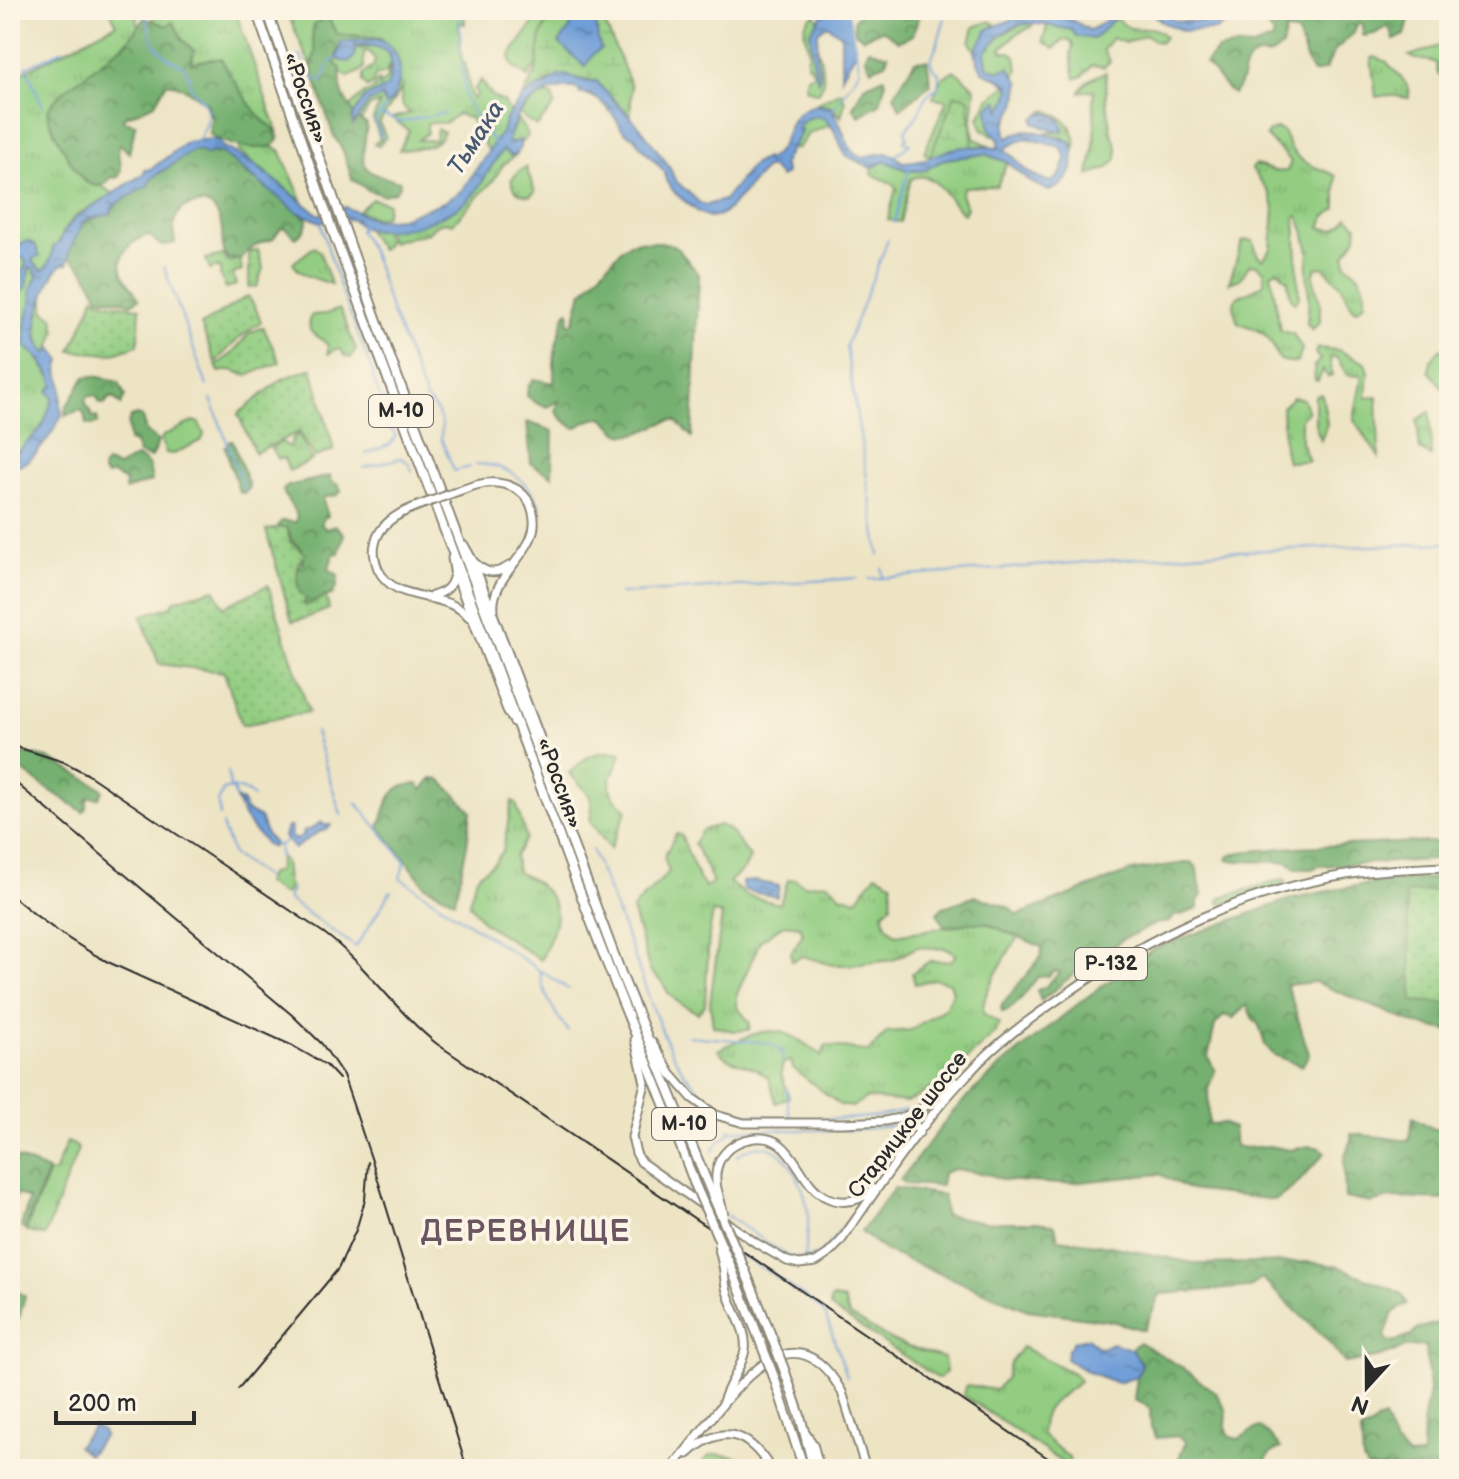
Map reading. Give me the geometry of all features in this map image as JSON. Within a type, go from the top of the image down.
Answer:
[{"type":"highway","name":"«Россия»","points":[[256,10],[333,232],[562,813],[694,1182],[761,1343],[804,1469]]},
{"type":"highway","name":"«Россия»","points":[[267,10],[523,738],[592,924],[716,1198],[785,1372],[817,1469]]},
{"type":"main road","points":[[474,623],[459,608],[393,586],[382,576],[375,559],[375,543],[384,526],[400,513],[485,482],[513,487],[527,498],[534,514],[529,544],[496,590],[494,618]]},
{"type":"main road","points":[[452,533],[473,561],[490,573],[501,571],[515,562]]},
{"type":"main road","points":[[430,597],[448,590],[453,580],[452,533]]},
{"type":"main road","points":[[473,561],[554,777],[562,813]]},
{"type":"main road","points":[[454,570],[507,710],[523,738]]},
{"type":"main road","points":[[502,641],[510,677]]},
{"type":"main road","name":"Старицкое шоссе","points":[[634,1018],[645,1083],[632,1137],[641,1162],[766,1250],[787,1261],[804,1264],[816,1262],[840,1242],[919,1133],[967,1074],[1012,1034],[1095,974],[1195,919],[1260,896],[1337,876],[1449,867]]},
{"type":"main road","points":[[634,1018],[677,1082],[697,1103],[723,1118],[744,1123],[874,1122],[904,1117],[929,1104],[967,1074]]},
{"type":"main road","points":[[904,1117],[914,1121],[919,1133]]},
{"type":"main road","points":[[716,1198],[716,1175],[724,1155],[736,1143],[756,1138],[784,1147],[812,1186],[831,1199],[843,1201],[860,1198],[885,1178]]},
{"type":"main road","points":[[723,1405],[745,1347],[743,1332],[726,1290],[726,1265]]},
{"type":"main road","points":[[672,1469],[750,1374],[769,1360],[788,1355],[805,1356],[818,1362],[842,1392],[864,1469]]},
{"type":"main road","points":[[672,1469],[702,1442],[725,1435],[751,1444],[771,1469]]},
{"type":"green space","points":[[110,10],[137,10],[138,26],[129,40],[75,82],[48,114],[70,161],[85,182],[101,186],[114,194],[74,218],[53,252],[25,326],[25,346],[38,357],[53,381],[54,386],[49,391],[53,398],[48,415],[38,431],[25,445],[10,454],[10,79],[116,24]]},
{"type":"green space","points":[[154,10],[235,10],[278,133],[258,116],[221,59],[191,63],[194,51],[173,23],[166,26],[153,21]]},
{"type":"green space","points":[[286,10],[464,10],[465,24],[459,23],[462,61],[465,63],[471,96],[473,99],[477,94],[474,90],[481,80],[493,97],[504,102],[510,113],[502,131],[489,150],[470,117],[458,114],[445,123],[427,123],[427,133],[418,140],[435,140],[437,129],[444,132],[436,142],[425,147],[399,150],[409,131],[392,118],[410,113],[401,103],[403,84],[379,123],[386,137],[378,146],[374,144],[380,139],[373,119],[380,103],[370,106],[360,122],[350,107],[363,94],[374,89],[376,82],[379,80],[379,86],[384,82],[389,64],[386,73],[375,76],[372,85],[367,87],[363,74],[373,67],[375,60],[370,52],[364,51],[364,68],[348,77],[335,64],[337,52],[341,56],[354,49],[380,46],[381,38],[337,34],[327,16],[319,19],[311,67]]},
{"type":"green space","points":[[552,10],[567,10],[572,27],[596,37],[596,20],[590,10],[599,10],[631,87],[631,116],[598,82],[565,75],[523,97],[536,71],[541,36]]},
{"type":"green space","points":[[865,10],[895,10],[903,19],[913,17],[913,10],[920,13],[913,35],[899,41],[882,30],[863,38],[855,32],[854,19]]},
{"type":"green space","points":[[1255,10],[1412,10],[1405,35],[1394,40],[1387,27],[1363,36],[1363,24],[1358,22],[1354,33],[1334,51],[1326,69],[1313,73],[1298,34],[1286,30],[1282,47],[1276,52],[1251,58],[1233,94],[1205,64],[1217,50],[1253,47],[1272,40],[1274,34],[1264,24],[1251,25]]},
{"type":"green space","points":[[547,11],[552,19],[539,71],[534,68],[528,77],[512,66],[510,56],[532,25]]},
{"type":"green space","points":[[815,14],[820,22],[813,35],[824,82],[818,93],[805,88],[807,77],[814,74],[807,64],[809,55],[804,28]]},
{"type":"green space","points":[[327,16],[337,34],[383,40],[380,46],[339,47],[335,64],[341,68],[341,88],[346,101],[356,117],[367,124],[365,164],[375,174],[400,181],[395,192],[383,195],[368,190],[352,179],[343,151],[333,134],[311,67],[316,51],[312,38],[314,24]]},
{"type":"green space","points":[[1116,17],[1130,28],[1153,29],[1165,37],[1161,42],[1146,35],[1125,43],[1112,38],[1103,50],[1110,61],[1104,67],[1092,65],[1083,76],[1075,79],[1071,53],[1073,44],[1063,40],[1054,49],[1043,41],[1047,25],[1073,30],[1093,39]]},
{"type":"green space","points":[[145,18],[166,26],[173,22],[183,40],[194,51],[191,63],[221,59],[257,114],[277,133],[279,138],[273,146],[240,146],[209,134],[211,118],[207,103],[182,87],[166,84],[155,104],[123,118],[136,124],[129,153],[120,144],[119,147],[120,175],[111,177],[101,186],[84,180],[57,137],[49,119],[49,109],[68,88],[129,40]]},
{"type":"green space","points":[[990,21],[995,24],[975,51],[970,42],[974,27]]},
{"type":"green space","points":[[1028,22],[1033,23],[1031,27],[1015,35],[1001,49],[1016,57],[1018,70],[1015,76],[1009,67],[1000,71],[988,68],[985,53],[990,47],[1004,34]]},
{"type":"green space","points":[[1442,45],[1449,46],[1449,83],[1438,74],[1436,63],[1409,56]]},
{"type":"green space","points":[[869,49],[888,55],[886,63],[871,69],[865,57]]},
{"type":"green space","points":[[1371,58],[1387,62],[1401,78],[1407,86],[1409,98],[1376,97]]},
{"type":"green space","points":[[927,60],[931,84],[900,109],[894,95],[915,61]]},
{"type":"green space","points":[[954,70],[975,88],[974,138],[988,145],[928,155],[924,153],[947,100],[933,98],[941,79]]},
{"type":"green space","points":[[1106,72],[1106,99],[1117,159],[1108,168],[1089,175],[1095,135],[1094,90],[1080,92],[1094,77]]},
{"type":"green space","points":[[884,77],[886,82],[879,104],[859,116],[853,107],[864,86]]},
{"type":"green space","points":[[1007,84],[1010,87],[1008,98],[995,122],[995,136],[992,136],[982,128],[979,118],[988,100]]},
{"type":"green space","points":[[841,91],[845,102],[841,117],[832,106],[817,103]]},
{"type":"green space","points":[[547,94],[552,96],[555,105],[537,126],[520,113]]},
{"type":"green space","points":[[955,95],[968,97],[973,147],[954,149],[929,159]]},
{"type":"green space","points":[[1046,110],[1058,115],[1072,129],[1075,148],[1063,137],[1048,136],[1047,133],[1062,131],[1048,113],[1043,112]]},
{"type":"green space","points":[[818,116],[830,125],[809,133],[798,148],[791,149],[801,132],[796,131],[800,125]]},
{"type":"green space","points":[[517,119],[528,136],[521,143],[519,140],[509,144],[508,140]]},
{"type":"green space","points":[[1282,130],[1299,158],[1336,176],[1336,209],[1325,217],[1320,227],[1329,230],[1336,228],[1348,217],[1357,225],[1356,237],[1345,255],[1346,264],[1359,276],[1365,290],[1365,303],[1357,310],[1341,285],[1323,267],[1316,268],[1313,276],[1320,303],[1320,322],[1312,330],[1307,324],[1309,252],[1304,230],[1298,216],[1295,218],[1299,298],[1295,303],[1290,296],[1288,281],[1278,270],[1271,273],[1280,330],[1293,334],[1302,349],[1298,362],[1279,359],[1264,334],[1238,323],[1235,300],[1264,283],[1264,271],[1250,264],[1240,279],[1229,283],[1242,242],[1253,241],[1258,256],[1263,259],[1271,249],[1274,208],[1270,194],[1252,169],[1255,165],[1273,171],[1287,171],[1291,161],[1266,136],[1269,131]]},
{"type":"green space","points":[[239,145],[280,150],[303,202],[239,151]]},
{"type":"green space","points":[[503,149],[511,156],[517,154],[503,165],[493,181],[452,224],[437,224],[427,233],[390,242],[390,229],[424,224],[468,200]]},
{"type":"green space","points":[[194,150],[222,153],[307,219],[304,230],[296,238],[281,228],[272,240],[255,246],[242,258],[228,259],[223,250],[221,223],[214,209],[203,204],[184,207],[174,223],[175,243],[161,246],[149,235],[135,241],[122,256],[125,278],[139,299],[131,304],[98,296],[82,269],[68,257],[82,223],[112,211],[113,206],[147,186],[152,178]]},
{"type":"green space","points":[[985,154],[1007,162],[997,186],[964,187],[961,195],[967,208],[964,214],[934,182],[920,177],[911,179],[900,222],[888,220],[896,188],[892,183],[871,174],[871,168],[885,161],[909,171],[925,170],[945,159]]},
{"type":"green space","points":[[526,167],[535,192],[530,196],[518,192],[511,180]]},
{"type":"green space","points":[[372,199],[388,203],[385,216],[376,218],[358,211]]},
{"type":"green space","points":[[366,228],[384,229],[387,241],[383,249],[380,250]]},
{"type":"green space","points":[[639,241],[672,245],[699,274],[692,437],[675,420],[629,435],[619,433],[602,417],[576,428],[564,421],[556,411],[559,401],[548,407],[527,396],[528,387],[534,379],[554,383],[554,353],[565,314],[568,311],[568,323],[573,323],[582,293],[623,248]]},
{"type":"green space","points":[[314,247],[320,252],[331,284],[304,274],[293,263]]},
{"type":"green space","points":[[258,250],[263,268],[257,287],[249,287],[249,252]]},
{"type":"green space","points":[[223,255],[228,262],[240,259],[242,271],[233,274],[236,285],[226,288],[218,267],[210,270],[206,259]]},
{"type":"green space","points":[[248,296],[261,322],[242,335],[215,362],[201,325]]},
{"type":"green space","points":[[44,297],[44,310],[53,317],[56,331],[46,353],[37,325]]},
{"type":"green space","points":[[94,297],[108,303],[140,308],[138,345],[111,354],[71,351]]},
{"type":"green space","points":[[339,309],[356,349],[351,358],[340,349],[328,354],[328,345],[310,330],[312,315]]},
{"type":"green space","points":[[263,327],[280,362],[246,376],[233,370],[219,372],[216,365],[232,354],[249,333]]},
{"type":"green space","points":[[1318,348],[1338,350],[1365,363],[1368,372],[1366,398],[1377,397],[1379,457],[1354,420],[1362,376],[1347,375],[1337,358],[1330,357],[1332,375],[1328,377],[1323,370],[1318,381],[1315,380],[1314,366],[1320,360],[1315,353]]},
{"type":"green space","points":[[1449,348],[1449,402],[1445,391],[1429,371],[1431,361],[1439,350]]},
{"type":"green space","points":[[312,368],[334,450],[315,457],[299,432],[255,453],[238,414],[282,379]]},
{"type":"green space","points":[[95,376],[119,382],[125,396],[121,405],[113,397],[105,404],[100,403],[96,396],[88,396],[85,401],[98,423],[86,424],[84,412],[79,410],[65,416],[66,407],[85,377]]},
{"type":"green space","points":[[1322,394],[1327,424],[1321,440],[1315,425],[1315,395]]},
{"type":"green space","points":[[1293,397],[1303,399],[1308,412],[1301,418],[1301,442],[1309,461],[1287,462],[1282,407]]},
{"type":"green space","points":[[1430,412],[1431,456],[1420,450],[1417,420]]},
{"type":"green space","points":[[131,417],[142,417],[146,432],[158,441],[151,458],[139,454],[135,443],[129,441],[128,424]]},
{"type":"green space","points":[[194,421],[199,423],[204,434],[202,440],[174,454],[166,453],[161,441],[163,436]]},
{"type":"green space","points":[[527,422],[553,431],[552,476],[531,464]]},
{"type":"green space","points":[[298,433],[312,460],[289,471],[284,458],[278,459],[271,448],[281,442],[290,447]]},
{"type":"green space","points":[[233,441],[249,486],[244,493],[239,492],[229,463],[225,447]]},
{"type":"green space","points":[[136,457],[148,466],[152,481],[125,490],[125,481],[103,473],[106,463],[118,467]]},
{"type":"green space","points":[[330,476],[341,492],[324,497],[328,516],[321,524],[326,529],[336,526],[344,534],[339,553],[333,554],[329,569],[338,575],[337,586],[332,595],[306,606],[302,604],[296,574],[303,560],[301,548],[292,541],[289,532],[278,526],[281,521],[295,522],[297,516],[283,490],[288,486]]},
{"type":"green space","points":[[287,527],[290,542],[306,554],[298,563],[297,582],[300,593],[306,598],[303,604],[306,606],[326,596],[329,609],[292,621],[266,530]]},
{"type":"green space","points":[[268,585],[309,712],[242,725],[224,672],[159,664],[141,616],[172,606],[175,600],[214,589],[224,607]]},
{"type":"green space","points":[[10,751],[48,758],[103,791],[99,798],[88,797],[83,812],[10,761]]},
{"type":"green space","points":[[621,752],[610,789],[627,810],[610,849],[590,821],[591,799],[569,773],[589,756]]},
{"type":"green space","points":[[432,779],[441,780],[471,811],[455,901],[425,886],[379,828],[390,797],[395,792],[418,784],[422,790]]},
{"type":"green space","points":[[512,801],[516,803],[526,838],[515,856],[517,872],[534,881],[548,894],[556,912],[553,930],[541,960],[483,922],[469,903],[480,873],[494,863],[503,850]]},
{"type":"green space","points":[[720,825],[729,830],[750,857],[745,868],[729,882],[745,895],[780,904],[788,880],[794,879],[804,885],[828,883],[842,896],[857,899],[876,874],[892,882],[891,905],[883,913],[886,925],[896,935],[986,923],[1018,937],[983,1004],[983,1013],[999,1023],[996,1032],[949,1076],[907,1102],[866,1098],[852,1107],[840,1105],[793,1068],[791,1061],[783,1063],[781,1073],[789,1097],[776,1103],[768,1078],[756,1069],[729,1059],[718,1050],[769,1031],[791,1036],[822,1055],[826,1045],[868,1052],[887,1032],[911,1030],[945,1008],[953,992],[950,983],[934,979],[915,984],[912,973],[930,961],[951,961],[956,954],[947,949],[917,947],[893,960],[850,965],[832,965],[803,956],[792,961],[791,953],[803,934],[800,926],[785,924],[760,941],[737,994],[737,1007],[750,1023],[749,1030],[733,1031],[713,1026],[710,1003],[722,915],[713,912],[705,1005],[698,1013],[679,1003],[650,971],[632,909],[669,872],[664,857],[676,834],[681,835],[705,887],[713,882],[694,843],[702,830]]},
{"type":"green space","points":[[1449,843],[1449,859],[1295,869],[1288,862],[1227,859],[1241,852],[1295,847]]},
{"type":"green space","points":[[281,857],[285,862],[289,886],[287,892],[282,894],[265,883],[270,873],[278,871]]},
{"type":"green space","points":[[1191,862],[1196,866],[1202,895],[1198,908],[1123,939],[1041,1001],[1037,990],[1044,988],[1060,972],[1038,977],[1017,1003],[1002,1012],[1001,1006],[1041,957],[1042,947],[986,923],[946,928],[937,913],[943,907],[976,896],[1008,907],[1018,915],[1131,871]]},
{"type":"green space","points":[[1449,877],[1449,1031],[1416,1024],[1315,982],[1286,985],[1309,1054],[1302,1066],[1274,1055],[1265,1045],[1259,1025],[1253,1020],[1247,1005],[1233,1018],[1224,1015],[1215,1025],[1208,1057],[1215,1071],[1208,1088],[1209,1124],[1223,1123],[1233,1128],[1235,1146],[1269,1146],[1290,1150],[1309,1146],[1321,1148],[1325,1153],[1295,1186],[1276,1200],[1190,1190],[1160,1174],[1059,1184],[1003,1180],[954,1169],[943,1173],[941,1186],[905,1184],[900,1180],[968,1096],[1083,1000],[1153,949],[1293,898],[1360,885]]},
{"type":"green space","points":[[1284,879],[1287,882],[1281,886],[1219,903],[1222,897]]},
{"type":"green space","points":[[1449,890],[1449,1003],[1413,1001],[1406,893]]},
{"type":"green space","points":[[1413,1117],[1434,1129],[1449,1131],[1449,1200],[1390,1198],[1371,1203],[1345,1198],[1344,1159],[1351,1134],[1409,1141]]},
{"type":"green space","points":[[67,1142],[78,1149],[45,1236],[26,1231],[49,1172],[54,1173]]},
{"type":"green space","points":[[10,1155],[48,1171],[25,1230],[21,1227],[29,1199],[17,1194],[10,1210]]},
{"type":"green space","points":[[894,1188],[943,1195],[945,1215],[986,1222],[1055,1225],[1058,1239],[1111,1246],[1198,1264],[1309,1262],[1337,1266],[1401,1293],[1407,1304],[1393,1313],[1385,1336],[1387,1342],[1411,1336],[1417,1329],[1449,1319],[1449,1469],[1367,1468],[1363,1460],[1361,1431],[1384,1418],[1394,1442],[1408,1457],[1422,1456],[1429,1390],[1426,1346],[1404,1347],[1381,1357],[1345,1363],[1327,1340],[1262,1279],[1250,1287],[1160,1294],[1144,1330],[1111,1321],[1028,1310],[887,1252],[861,1232]]},
{"type":"green space","points":[[10,1287],[25,1296],[19,1318],[14,1324],[10,1322]]},
{"type":"green space","points":[[833,1298],[844,1300],[849,1315],[891,1340],[944,1358],[946,1372],[939,1379],[830,1307]]},
{"type":"green space","points":[[1139,1342],[1183,1368],[1216,1393],[1227,1411],[1226,1426],[1230,1437],[1238,1439],[1259,1427],[1268,1434],[1281,1448],[1267,1458],[1265,1465],[1271,1469],[1171,1469],[1186,1442],[1179,1436],[1156,1438],[1151,1428],[1150,1409],[1134,1400],[1142,1364],[1131,1349]]},
{"type":"green space","points":[[1022,1347],[1075,1374],[1080,1381],[1047,1409],[1041,1434],[1069,1458],[1071,1468],[963,1395],[967,1385],[996,1390]]},
{"type":"green space","points":[[709,1456],[736,1457],[746,1463],[740,1469],[719,1469],[717,1466],[696,1469]]},
{"type":"water","points":[[567,10],[590,10],[595,20],[601,49],[593,54],[585,67],[559,43],[571,27]]},
{"type":"water","points":[[847,10],[856,51],[841,78],[841,35],[827,25],[818,32],[818,81],[810,32],[822,15]]},
{"type":"water","points":[[1115,10],[1137,10],[1120,13],[1094,39],[1076,36],[1072,30],[1024,24],[1005,32],[985,53],[988,68],[1000,71],[1009,67],[1020,83],[1016,104],[1006,124],[1007,138],[1029,130],[1072,143],[1074,159],[1071,173],[1063,184],[1049,191],[1032,183],[1007,162],[985,154],[945,159],[925,170],[909,171],[885,161],[871,168],[845,155],[829,123],[818,116],[806,119],[798,128],[801,132],[783,163],[786,174],[780,177],[771,168],[764,169],[722,215],[709,217],[676,194],[666,181],[665,172],[635,137],[624,131],[602,103],[571,88],[547,92],[521,111],[508,140],[509,144],[520,140],[517,154],[511,156],[503,150],[467,201],[440,217],[410,227],[368,229],[352,219],[320,222],[297,212],[222,153],[206,155],[194,150],[152,178],[147,186],[113,206],[111,214],[82,223],[69,252],[68,264],[63,263],[57,269],[47,289],[37,324],[38,342],[46,353],[51,347],[61,360],[58,371],[62,414],[35,455],[24,463],[10,466],[10,454],[18,452],[43,426],[53,398],[48,391],[54,385],[42,363],[25,346],[31,289],[37,276],[30,267],[25,290],[21,289],[26,264],[24,258],[17,258],[10,267],[13,250],[18,244],[28,241],[35,244],[40,257],[32,261],[42,271],[47,267],[53,247],[60,242],[75,218],[187,142],[219,141],[318,214],[345,207],[376,220],[401,218],[444,202],[462,190],[502,131],[507,117],[523,97],[564,75],[598,82],[640,127],[669,166],[675,180],[706,205],[724,200],[752,165],[773,155],[781,146],[794,118],[812,106],[823,105],[832,110],[849,146],[861,157],[888,153],[902,162],[909,162],[958,148],[998,148],[999,140],[990,129],[988,107],[998,100],[1001,110],[1010,87],[984,72],[978,62],[975,51],[988,29],[1036,12],[1072,20],[1090,30],[1104,22]],"holes":[[[1026,138],[1061,147],[1066,158],[1064,166],[1060,175],[1051,182],[1028,172],[1005,151]]]},
{"type":"water","points":[[1137,10],[1160,10],[1176,21],[1218,21],[1228,16],[1229,10],[1239,10],[1231,21],[1216,30],[1184,31],[1164,23],[1151,13]]},
{"type":"water","points":[[376,39],[388,45],[398,58],[400,76],[396,93],[386,106],[382,97],[369,102],[353,125],[352,117],[364,98],[387,87],[391,59],[383,49],[367,45],[355,45],[355,56],[350,62],[337,58],[342,42]]},
{"type":"water","points":[[1048,113],[1059,118],[1064,128],[1062,131],[1034,123],[1034,118]]},
{"type":"water","points":[[236,799],[243,802],[245,810],[260,818],[274,844],[272,848],[248,822]]},
{"type":"water","points":[[321,822],[331,825],[294,849],[284,837],[287,827],[291,827],[291,836],[296,840],[304,831]]},
{"type":"water","points":[[742,882],[779,886],[777,897],[743,890]]},
{"type":"water","points":[[1088,1338],[1097,1347],[1112,1343],[1131,1349],[1142,1364],[1137,1377],[1117,1383],[1066,1359],[1074,1341]]},
{"type":"water","points":[[94,1426],[104,1436],[88,1455],[77,1446]]},
{"type":"waterway","points":[[143,10],[155,45],[169,59],[183,66],[191,88],[204,102],[208,113],[198,142]]},
{"type":"waterway","points":[[459,10],[461,54]]},
{"type":"waterway","points":[[832,110],[860,70],[847,10]]},
{"type":"waterway","points":[[895,156],[910,144],[903,141],[907,137],[905,131],[917,116],[927,95],[938,88],[939,73],[930,61],[947,10]]},
{"type":"waterway","points":[[43,107],[26,67],[63,50]]},
{"type":"waterway","points":[[299,54],[309,74],[312,100]]},
{"type":"waterway","points":[[310,75],[322,82],[330,62],[337,58]]},
{"type":"waterway","name":"Тьмака","points":[[462,62],[466,101],[495,144]]},
{"type":"waterway","points":[[382,137],[375,121],[386,106]]},
{"type":"waterway","points":[[380,114],[400,122],[445,113]]},
{"type":"waterway","points":[[894,223],[909,170]]},
{"type":"waterway","points":[[321,223],[340,287],[381,399],[387,403],[392,417],[391,430],[396,435],[391,444],[366,454]]},
{"type":"waterway","points":[[364,225],[359,230],[376,263],[426,399],[437,411],[442,424],[441,438],[454,471],[470,467]]},
{"type":"waterway","points":[[879,555],[846,346],[888,240]]},
{"type":"waterway","points":[[164,267],[207,386]]},
{"type":"waterway","points":[[211,399],[245,491]]},
{"type":"waterway","points":[[364,468],[401,458],[409,463],[412,471]]},
{"type":"waterway","points":[[476,464],[498,467],[516,476],[531,490],[541,509]]},
{"type":"waterway","points":[[869,579],[1218,552],[1449,543]]},
{"type":"waterway","points":[[882,568],[883,578]]},
{"type":"waterway","points":[[620,594],[858,578]]},
{"type":"waterway","points":[[315,732],[341,815]]},
{"type":"waterway","points":[[228,772],[230,787]]},
{"type":"waterway","points":[[233,789],[236,799]]},
{"type":"waterway","points":[[220,816],[218,802],[223,790],[239,789],[253,797]]},
{"type":"waterway","points":[[356,802],[405,861],[400,878],[568,989]]},
{"type":"waterway","points":[[222,825],[233,855],[266,878]]},
{"type":"waterway","points":[[278,846],[287,841]]},
{"type":"waterway","points":[[274,844],[278,846],[280,859]]},
{"type":"waterway","points":[[592,850],[667,1042],[698,1089],[723,1106],[764,1116],[852,1118],[906,1110]]},
{"type":"waterway","points":[[292,888],[287,898],[356,947],[391,891]]},
{"type":"waterway","points":[[540,971],[546,995],[568,1031]]},
{"type":"waterway","points":[[688,1036],[769,1043],[781,1050],[783,1061]]},
{"type":"waterway","points":[[786,1088],[790,1117]]},
{"type":"waterway","points":[[728,1130],[857,1130],[899,1125]]},
{"type":"waterway","points":[[713,1151],[731,1132]]},
{"type":"waterway","points":[[737,1156],[751,1148],[765,1147],[776,1151],[795,1172],[808,1213],[805,1258]]},
{"type":"waterway","points":[[688,1188],[695,1193]]},
{"type":"waterway","points":[[726,1215],[787,1256],[804,1258],[818,1254],[827,1247],[860,1205]]},
{"type":"waterway","points":[[742,1257],[819,1307],[825,1314],[847,1376]]},
{"type":"railway","points":[[10,745],[64,762],[87,774],[324,933],[354,959],[437,1044],[1064,1469]]},
{"type":"railway","points":[[10,778],[292,1015],[322,1044],[343,1075],[467,1469]]},
{"type":"railway","points":[[10,894],[57,931],[95,955],[293,1046],[326,1065],[339,1079]]},
{"type":"railway","points":[[238,1389],[338,1269],[356,1230],[365,1200],[368,1162]]},
{"type":"district","name":"ДЕРЕВНИЩЕ","points":[[526,1232]]}]
